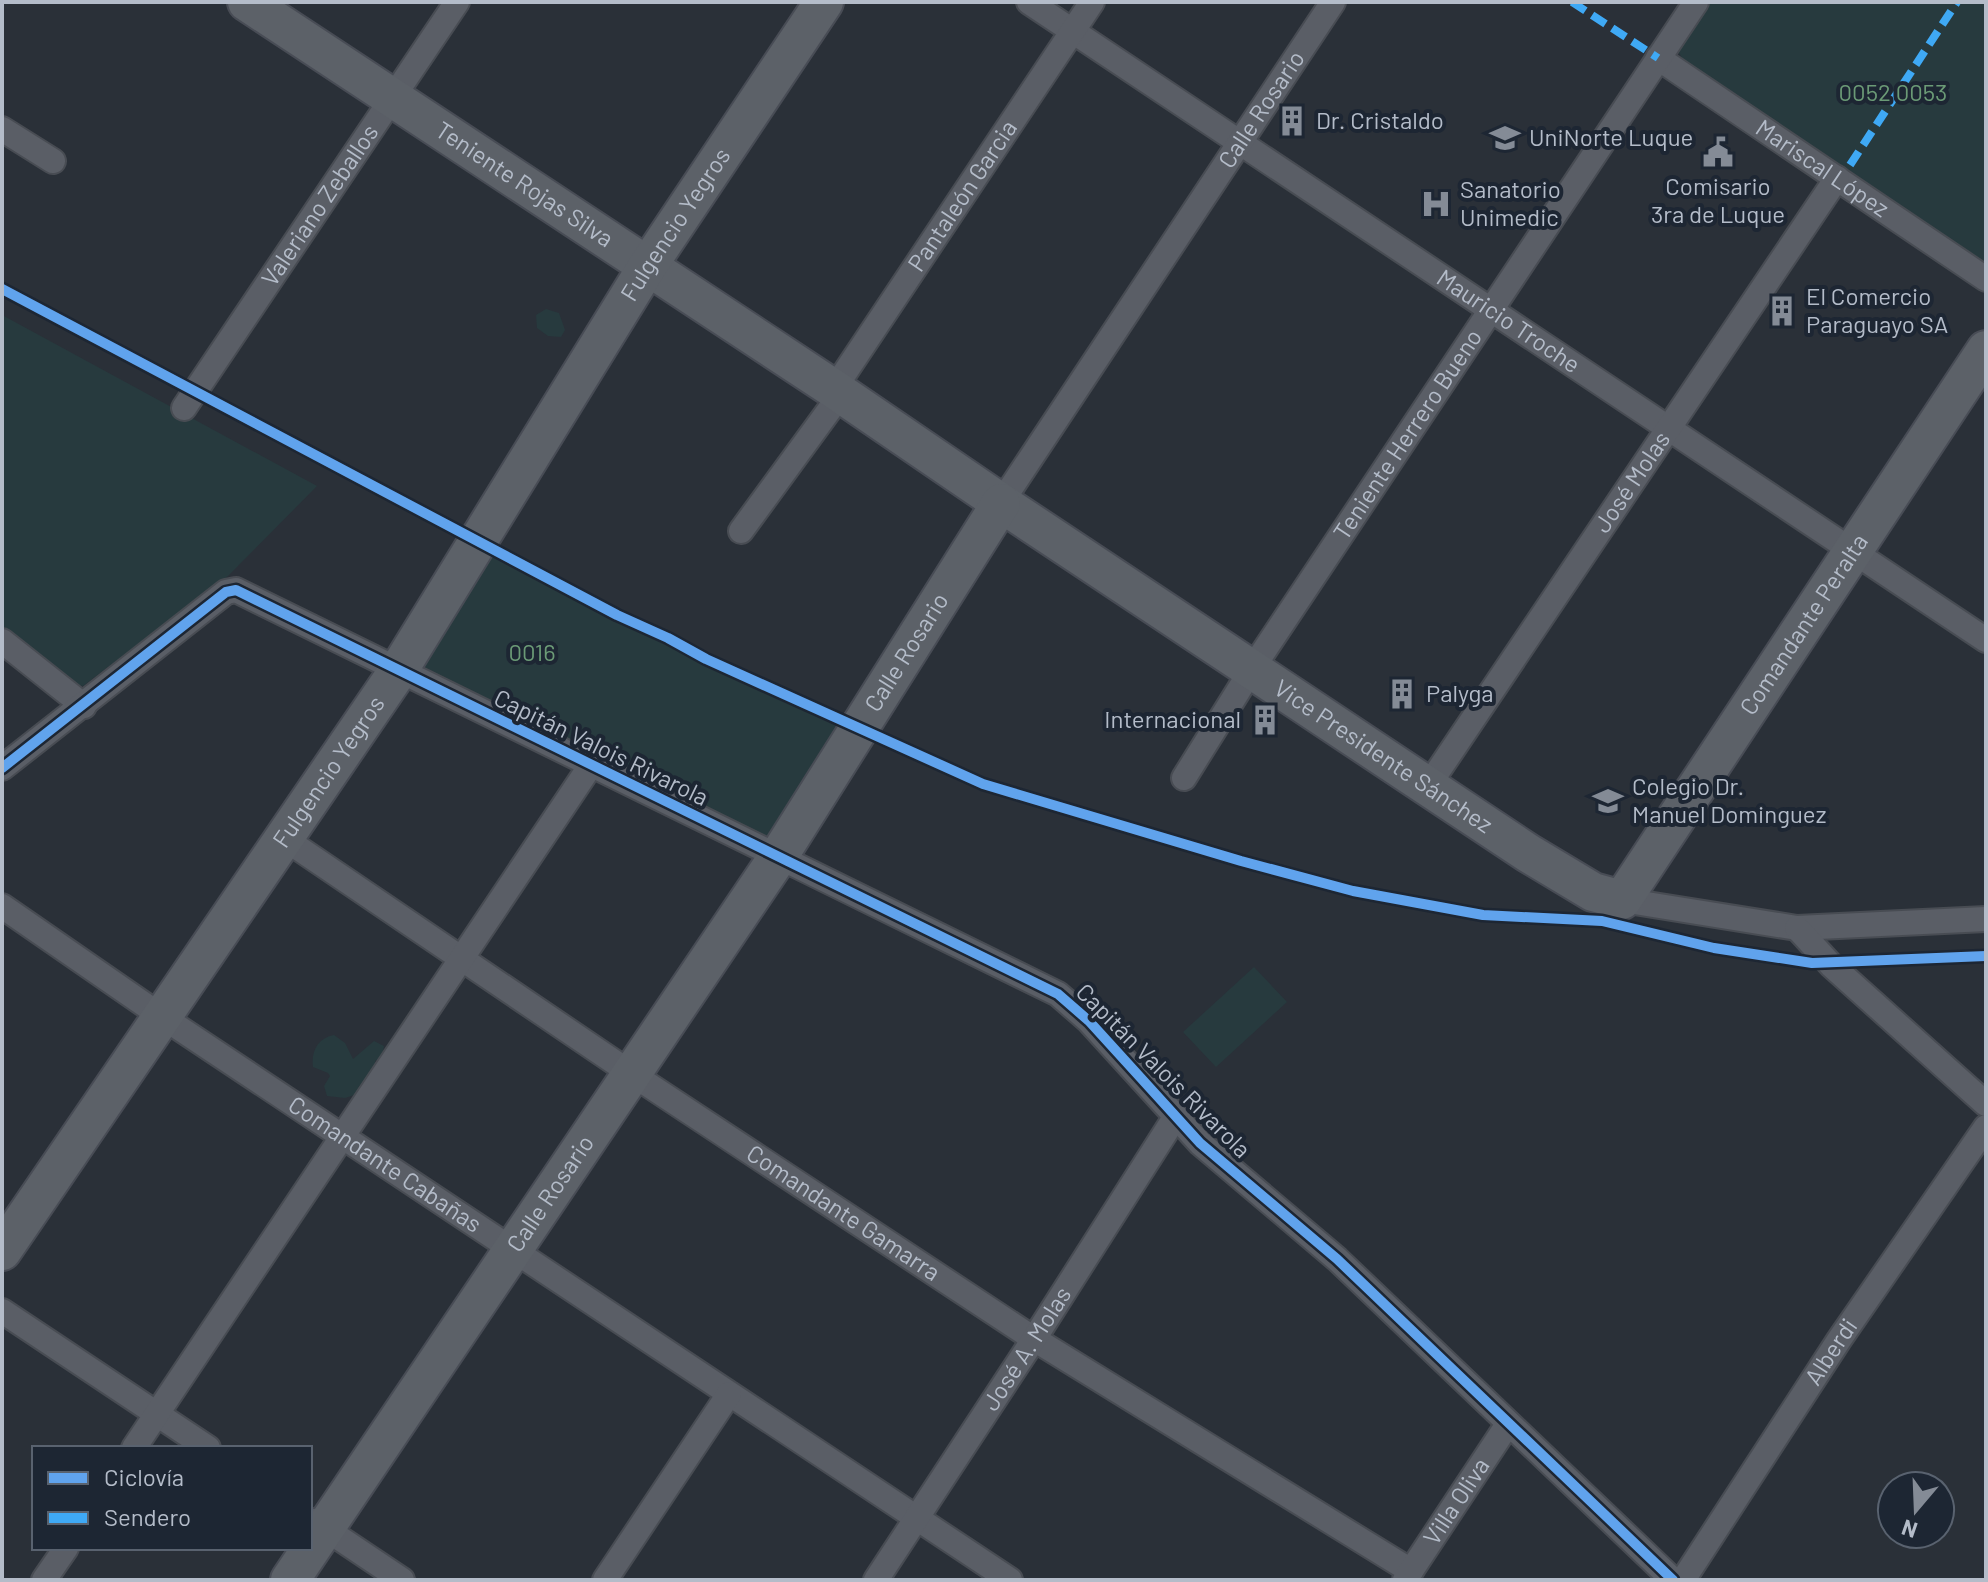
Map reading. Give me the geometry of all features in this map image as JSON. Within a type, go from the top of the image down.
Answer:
[{"type":"main road","name":"Teniente Rojas Silva","points":[[247,2],[1001,503]]},
{"type":"main road","name":"Fulgencio Yegros","points":[[2,1251],[398,671],[647,267],[824,2]]},
{"type":"main road","name":"Comandante Peralta","points":[[1622,900],[1986,350]]},
{"type":"main road","name":"Vice Presidente Sánchez","points":[[1001,503],[1528,853],[1593,892],[1622,900]]},
{"type":"main road","name":"Calle Rosario","points":[[317,1523],[513,1250],[778,857],[1001,503]]},
{"type":"main road","name":"Calle Rosario","points":[[290,1580],[304,1550]]},
{"type":"street","name":"Valeriano Zeballos","points":[[184,408],[457,2]]},
{"type":"street","name":"Mauricio Troche","points":[[1029,2],[1986,640]]},
{"type":"street","name":"Pantaleón Garcia","points":[[741,531],[837,392],[1092,2]]},
{"type":"street","name":"Calle Rosario","points":[[1001,503],[1333,2]]},
{"type":"street","name":"Teniente Herrero Bueno","points":[[1184,778],[1252,669],[1696,2]]},
{"type":"street","name":"Mariscal López","points":[[1658,58],[1986,279]]},
{"type":"street","points":[[2,129],[53,161]]},
{"type":"street","name":"José Molas","points":[[1428,786],[1837,178]]},
{"type":"street","name":"Capitán Valois Rivarola","points":[[84,706],[226,592],[236,590],[1058,994],[1089,1021],[1200,1143],[1337,1259],[1673,1580]]},
{"type":"street","points":[[2,641],[84,706],[2,768]]},
{"type":"street","points":[[135,1446],[591,765]]},
{"type":"street","name":"Comandante Gamarra","points":[[285,839],[632,1074],[1034,1339],[1408,1576]]},
{"type":"street","name":"Vice Presidente Sánchez","points":[[1622,900],[1797,928],[1986,919]]},
{"type":"street","name":"Comandante Cabañas","points":[[2,906],[161,1016],[1010,1580]]},
{"type":"street","points":[[1797,928],[1831,965],[1986,1104]]},
{"type":"street","name":"José A. Molas","points":[[876,1580],[1176,1116]]},
{"type":"street","name":"Alberdi","points":[[1683,1580],[1839,1340],[1986,1127]]},
{"type":"street","points":[[2,1311],[205,1446]]},
{"type":"street","points":[[605,1580],[729,1394]]},
{"type":"street","name":"Villa Oliva","points":[[1408,1576],[1508,1424]]},
{"type":"street","points":[[317,1523],[402,1580]]},
{"type":"street","points":[[44,1580],[65,1550]]},
{"type":"green space","name":"0052 0053","points":[[1708,2],[1986,2],[1986,264],[1685,63],[1678,51],[1681,43]]},
{"type":"green space","points":[[546,309],[559,313],[565,330],[561,337],[548,336],[537,328],[536,315]]},
{"type":"green space","points":[[2,315],[317,486],[228,576],[83,686],[75,684],[2,628]]},
{"type":"green space","name":"0016","points":[[494,554],[842,727],[770,838],[422,666],[484,561],[488,562]]},
{"type":"green space","points":[[1254,967],[1287,1002],[1216,1067],[1183,1032]]},
{"type":"green space","points":[[334,1035],[345,1043],[353,1059],[374,1041],[384,1046],[382,1057],[375,1061],[376,1065],[368,1079],[359,1086],[357,1094],[345,1098],[327,1096],[324,1086],[330,1076],[313,1067],[317,1046]]},
{"type":"marked path","points":[[1572,2],[1658,58]]},
{"type":"marked path","points":[[1850,165],[1957,2]]},
{"type":"cycle path","points":[[2,289],[617,615],[706,659],[983,784],[1353,891],[1483,915],[1602,921],[1714,948],[1812,963],[1986,956]]},
{"type":"cycle path","points":[[2,768],[226,592],[236,590],[1058,994],[1089,1021],[1200,1143],[1337,1259],[1673,1580]]},
{"type":"place","name":"Dr. Cristaldo","points":[[1292,121]]},
{"type":"place","name":"UniNorte Luque","points":[[1505,138]]},
{"type":"place","name":"Comisario 3ra de Luque","points":[[1718,152]]},
{"type":"place","name":"Sanatorio Unimedic","points":[[1436,204]]},
{"type":"place","name":"El Comercio Paraguayo SA","points":[[1782,311]]},
{"type":"place","name":"Palyga","points":[[1402,694]]},
{"type":"place","name":"Internacional","points":[[1265,720]]},
{"type":"place","name":"Colegio Dr. Manuel Dominguez","points":[[1608,801]]}]
